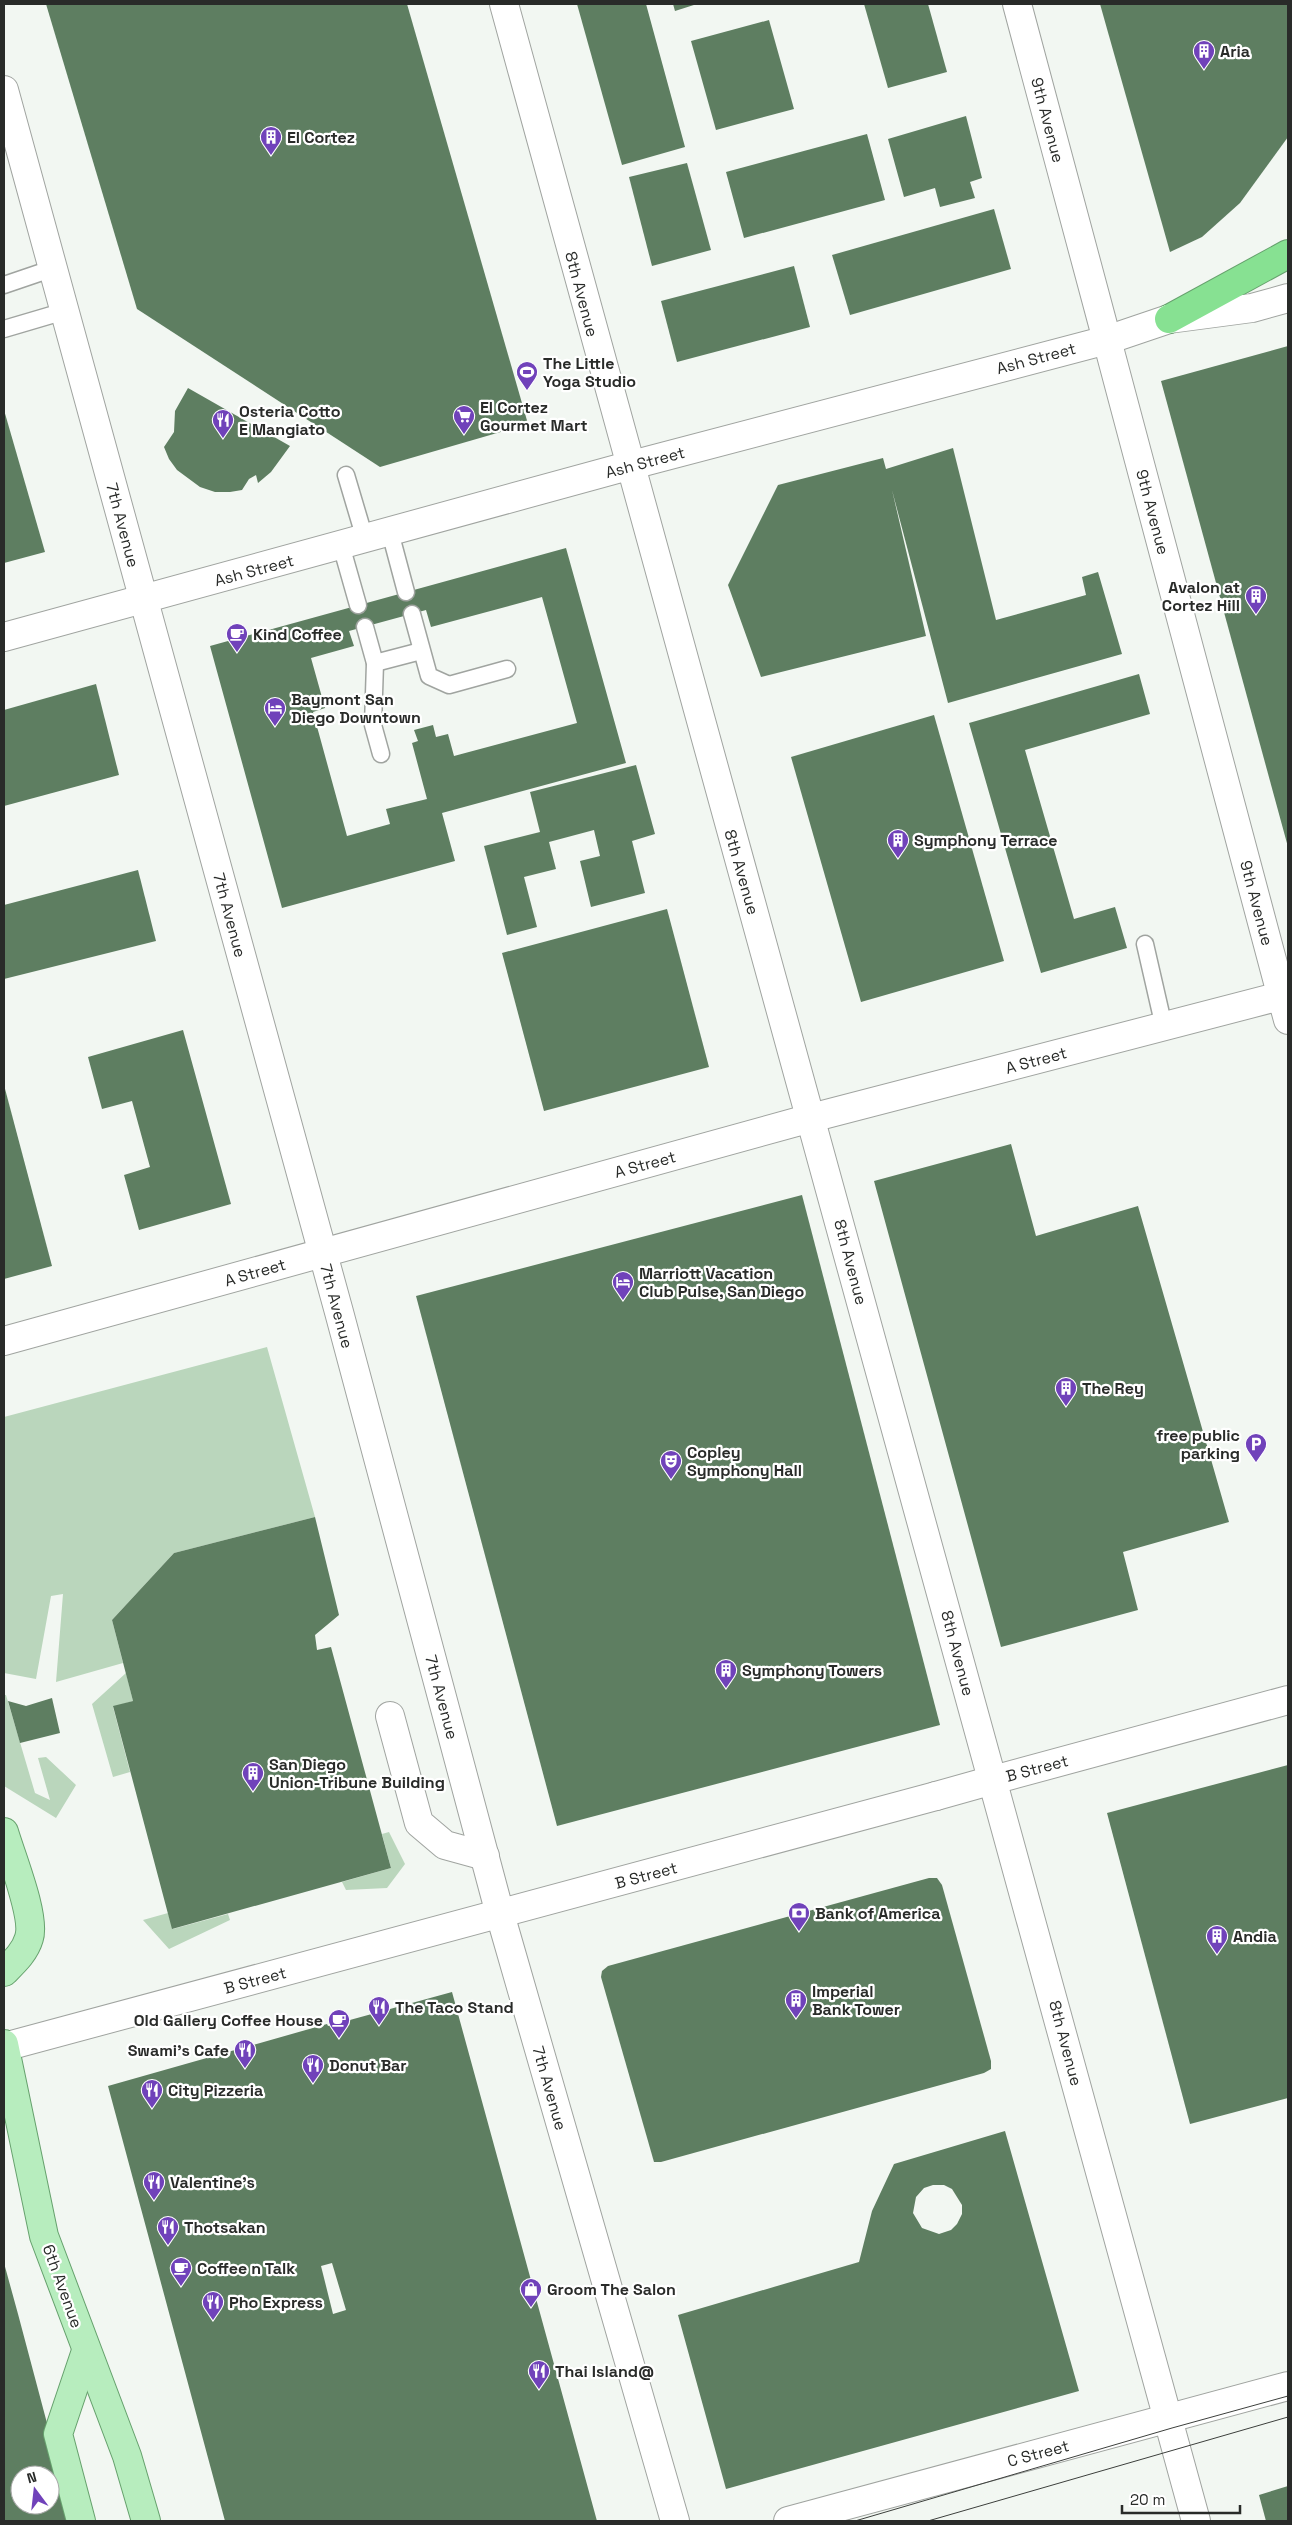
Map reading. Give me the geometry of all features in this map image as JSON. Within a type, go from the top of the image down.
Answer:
[{"type":"highway","points":[[1169,320],[1288,254]]},
{"type":"main road","points":[[4,1832],[31,1920],[30,1938],[22,1953],[4,1972]]},
{"type":"main road","name":"6th Avenue","points":[[4,2046],[44,2236],[127,2456],[146,2521]]},
{"type":"main road","points":[[82,2521],[58,2434],[86,2351]]},
{"type":"street","name":"8th Avenue","points":[[504,4],[628,466],[812,1118],[1196,2521]]},
{"type":"street","name":"9th Avenue","points":[[1017,4],[1286,1003]]},
{"type":"street","name":"7th Avenue","points":[[4,90],[51,268],[65,311],[323,1253],[500,1914],[674,2521]]},
{"type":"street","name":"Ash Street","points":[[4,637],[628,466],[1107,340],[1169,320],[1252,308],[1288,298]]},
{"type":"street","name":"A Street","points":[[4,1341],[812,1118],[1164,1027],[1286,1003]]},
{"type":"street","name":"B Street","points":[[4,2046],[500,1914],[1288,1700]]},
{"type":"street","points":[[390,1716],[418,1823],[445,1845],[485,1856]]},
{"type":"street","name":"C Street","points":[[788,2521],[1288,2386]]},
{"type":"lane","points":[[4,285],[51,268]]},
{"type":"lane","points":[[4,329],[65,311]]},
{"type":"lane","points":[[346,475],[365,539],[406,592]]},
{"type":"lane","points":[[358,605],[365,539]]},
{"type":"lane","points":[[412,614],[429,676],[449,685],[507,669]]},
{"type":"lane","points":[[365,626],[375,663],[373,726],[381,754]]},
{"type":"lane","points":[[375,663],[421,651]]},
{"type":"lane","points":[[1145,944],[1164,1027]]},
{"type":"green space","points":[[267,1347],[315,1517],[174,1553],[112,1620],[123,1663],[56,1682],[63,1594],[51,1596],[36,1679],[4,1673],[4,1417]]},
{"type":"green space","points":[[126,1673],[133,1701],[113,1707],[130,1772],[113,1777],[92,1704]]},
{"type":"green space","points":[[4,1695],[6,1695],[35,1793],[50,1800],[38,1758],[46,1757],[76,1785],[56,1818],[4,1786]]},
{"type":"green space","points":[[389,1832],[405,1864],[387,1888],[346,1890],[342,1882],[391,1868],[382,1834]]},
{"type":"green space","points":[[168,1913],[173,1929],[228,1914],[230,1920],[169,1949],[143,1920]]},
{"type":"building","name":"El Cortez","points":[[46,4],[407,4],[528,424],[380,467],[137,309]]},
{"type":"building","points":[[577,4],[646,4],[685,147],[622,165]]},
{"type":"building","points":[[673,4],[697,4],[675,11]]},
{"type":"building","points":[[864,4],[928,4],[947,72],[888,88]]},
{"type":"building","name":"Aria","points":[[1100,4],[1288,4],[1288,137],[1240,203],[1202,237],[1170,252]]},
{"type":"building","points":[[769,20],[794,109],[716,130],[691,41]]},
{"type":"building","points":[[966,116],[982,178],[970,182],[975,198],[940,207],[935,188],[904,197],[888,139]]},
{"type":"building","points":[[867,134],[885,200],[744,238],[726,172]]},
{"type":"building","points":[[687,163],[711,250],[652,266],[629,177]]},
{"type":"building","points":[[994,209],[1011,269],[850,315],[832,255]]},
{"type":"building","points":[[794,266],[810,327],[677,362],[661,301]]},
{"type":"building","name":"Avalon at Cortez Hill","points":[[1288,346],[1288,847],[1161,381]]},
{"type":"building","name":"Osteria Cotto E Mangiato","points":[[188,388],[290,446],[271,472],[258,483],[256,475],[249,479],[242,490],[215,492],[200,487],[177,470],[169,459],[164,447],[174,432],[175,411]]},
{"type":"building","points":[[4,410],[45,552],[4,563]]},
{"type":"building","points":[[953,448],[996,620],[1086,595],[1082,577],[1098,572],[1122,654],[948,703],[892,490],[926,636],[761,677],[728,585],[778,485],[883,458],[886,469]]},
{"type":"building","name":"Baymont San Diego Downtown","points":[[566,548],[626,763],[442,813],[455,861],[282,908],[210,646]],"holes":[[[542,597],[577,723],[454,756],[448,734],[436,737],[433,725],[414,730],[418,741],[412,743],[427,799],[386,809],[390,824],[347,836],[313,712],[325,708],[311,658],[354,646],[349,631],[426,610],[431,627]]]},
{"type":"building","points":[[1139,674],[1150,714],[1025,750],[1074,919],[1115,907],[1127,948],[1041,973],[969,723]]},
{"type":"building","points":[[96,684],[119,775],[4,806],[4,710]]},
{"type":"building","name":"Symphony Terrace","points":[[934,715],[1004,961],[861,1002],[791,757]]},
{"type":"building","points":[[636,765],[655,834],[632,841],[645,893],[591,907],[580,861],[600,856],[594,830],[549,842],[556,869],[524,877],[537,927],[507,935],[484,846],[540,832],[530,792]]},
{"type":"building","points":[[138,870],[156,941],[4,979],[4,905]]},
{"type":"building","points":[[667,909],[709,1067],[544,1111],[502,953]]},
{"type":"building","points":[[183,1030],[231,1204],[139,1230],[124,1175],[150,1167],[132,1101],[102,1109],[88,1057]]},
{"type":"building","points":[[4,1085],[52,1266],[4,1279]]},
{"type":"building","name":"The Rey","points":[[1011,1144],[1036,1236],[1138,1206],[1229,1522],[1123,1552],[1138,1610],[1001,1647],[874,1181]]},
{"type":"building","points":[[802,1195],[940,1725],[557,1826],[416,1296]]},
{"type":"building","name":"San Diego Union-Tribune Building","points":[[315,1517],[339,1615],[315,1635],[317,1650],[331,1647],[391,1868],[172,1929],[113,1706],[133,1701],[112,1620],[174,1553]]},
{"type":"building","points":[[52,1698],[60,1733],[20,1743],[8,1701],[26,1706]]},
{"type":"building","name":"Andia","points":[[1288,1765],[1288,2098],[1190,2124],[1107,1813]]},
{"type":"building","name":"Imperial Bank Tower","points":[[929,1878],[937,1878],[942,1885],[991,2061],[991,2069],[984,2073],[661,2162],[654,2162],[601,1977],[602,1971],[608,1966]]},
{"type":"building","points":[[452,1992],[597,2521],[225,2521],[108,2086],[327,2024],[328,2026]],"holes":[[[332,2263],[346,2310],[333,2314],[321,2266]]]},
{"type":"building","points":[[1005,2131],[1079,2391],[726,2489],[678,2315],[859,2262],[872,2211],[894,2164]],"holes":[[[933,2185],[944,2185],[952,2189],[962,2205],[962,2214],[957,2224],[951,2230],[939,2234],[922,2228],[913,2213],[916,2197],[924,2188]]]},
{"type":"building","points":[[4,2263],[58,2465],[10,2465],[10,2515],[60,2515],[60,2472],[73,2521],[4,2521]]},
{"type":"building","points":[[1288,2486],[1288,2521],[1266,2521],[1259,2495]]},
{"type":"tram line","points":[[855,2521],[1288,2396]]},
{"type":"tram line","points":[[928,2521],[1288,2417]]},
{"type":"place","name":"Aria","points":[[1204,70]]},
{"type":"place","name":"El Cortez","points":[[271,156]]},
{"type":"place","name":"The Little Yoga Studio","points":[[527,391]]},
{"type":"place","name":"El Cortez Gourmet Mart","points":[[464,435]]},
{"type":"place","name":"Osteria Cotto E Mangiato","points":[[223,439]]},
{"type":"place","name":"Avalon at Cortez Hill","points":[[1256,615]]},
{"type":"place","name":"Kind Coffee","points":[[237,653]]},
{"type":"place","name":"Baymont San Diego Downtown","points":[[275,727]]},
{"type":"place","name":"Symphony Terrace","points":[[898,859]]},
{"type":"place","name":"Marriott Vacation Club Pulse, San Diego","points":[[623,1301]]},
{"type":"place","name":"The Rey","points":[[1066,1407]]},
{"type":"place","name":"free public parking","points":[[1256,1463]]},
{"type":"place","name":"Copley Symphony Hall","points":[[671,1480]]},
{"type":"place","name":"Symphony Towers","points":[[726,1689]]},
{"type":"place","name":"San Diego Union-Tribune Building","points":[[253,1792]]},
{"type":"place","name":"Bank of America","points":[[799,1932]]},
{"type":"place","name":"Andia","points":[[1217,1955]]},
{"type":"place","name":"Imperial Bank Tower","points":[[796,2019]]},
{"type":"place","name":"The Taco Stand","points":[[379,2026]]},
{"type":"place","name":"Old Gallery Coffee House","points":[[339,2039]]},
{"type":"place","name":"Swami's Cafe","points":[[245,2069]]},
{"type":"place","name":"Donut Bar","points":[[313,2084]]},
{"type":"place","name":"City Pizzeria","points":[[152,2109]]},
{"type":"place","name":"Valentine's","points":[[154,2201]]},
{"type":"place","name":"Thotsakan","points":[[168,2246]]},
{"type":"place","name":"Coffee n Talk","points":[[181,2287]]},
{"type":"place","name":"Groom The Salon","points":[[531,2308]]},
{"type":"place","name":"Pho Express","points":[[213,2321]]},
{"type":"place","name":"Thai Island@","points":[[539,2390]]}]
